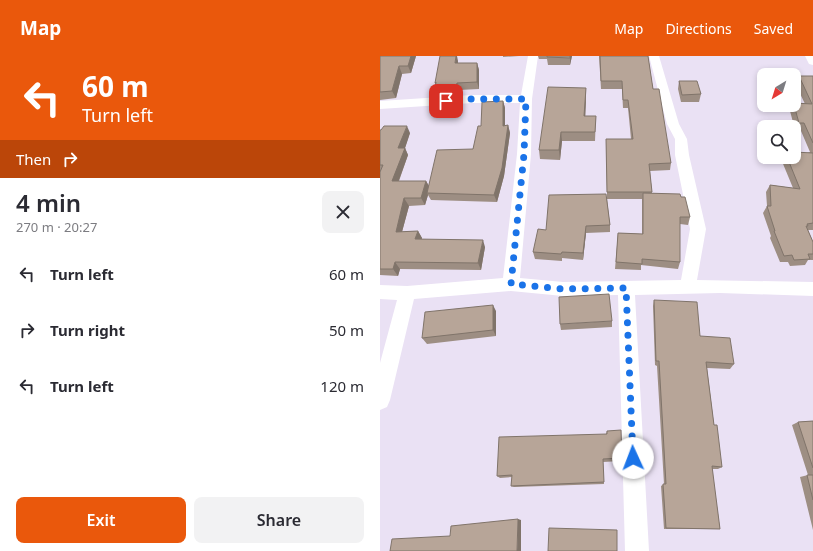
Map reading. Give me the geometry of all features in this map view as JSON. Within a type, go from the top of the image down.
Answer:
[{"type":"street","points":[[511,284],[524,154],[526,99],[533,56]]},
{"type":"street","points":[[654,56],[673,124],[681,139],[682,155],[698,229],[688,287]]},
{"type":"street","points":[[810,56],[813,62]]},
{"type":"street","points":[[380,105],[472,99],[526,99]]},
{"type":"street","points":[[380,292],[407,293],[511,284],[563,289],[720,286],[813,289]]},
{"type":"street","points":[[626,288],[637,551]]},
{"type":"street","points":[[380,400],[407,293]]},
{"type":"building","points":[[380,56],[411,56],[408,66],[399,66],[392,91],[380,92]]},
{"type":"building","points":[[440,56],[456,56],[455,63],[477,63],[477,82],[457,83],[456,87],[435,89]]},
{"type":"building","points":[[570,56],[570,58],[547,57]]},
{"type":"building","points":[[600,56],[648,56],[653,89],[659,89],[671,163],[649,164],[652,192],[607,192],[606,139],[633,139],[628,100],[623,100],[622,81],[601,81]]},
{"type":"building","points":[[801,76],[813,76],[813,143],[804,123],[801,123],[801,120],[798,120],[796,112],[801,112],[801,103],[812,104],[801,80]]},
{"type":"building","points":[[679,81],[697,81],[701,94],[682,95]]},
{"type":"building","points":[[548,87],[586,88],[584,116],[596,116],[595,132],[561,132],[559,150],[539,150]]},
{"type":"building","points":[[503,101],[503,126],[508,125],[502,168],[494,195],[427,193],[437,150],[473,149],[478,126],[481,126],[482,102]]},
{"type":"building","points":[[384,126],[407,126],[398,148],[405,148],[392,181],[426,181],[421,198],[404,198],[396,232],[418,231],[415,239],[483,240],[478,263],[395,262],[393,269],[380,269],[380,172],[383,165],[380,165],[380,130]]},
{"type":"building","points":[[801,152],[813,153],[813,223],[807,224],[808,226],[806,226],[813,242],[813,254],[808,254],[810,259],[794,260],[792,255],[784,256],[774,231],[767,206],[771,206],[770,185],[800,189],[790,164],[801,164]]},
{"type":"building","points":[[643,193],[680,194],[681,197],[685,197],[690,217],[680,217],[680,262],[642,259],[642,264],[616,262],[618,233],[643,234]]},
{"type":"building","points":[[606,194],[610,225],[586,226],[583,253],[562,252],[561,254],[533,252],[538,229],[546,230],[549,195]]},
{"type":"building","points":[[609,294],[612,321],[560,324],[559,297]]},
{"type":"building","points":[[654,300],[697,302],[700,336],[730,338],[734,364],[706,362],[714,425],[717,425],[722,467],[712,466],[720,529],[666,528],[663,484],[666,484],[659,361],[656,361]]},
{"type":"building","points":[[493,305],[493,330],[422,338],[425,312]]},
{"type":"building","points":[[813,421],[813,468],[798,422]]},
{"type":"building","points":[[621,430],[622,458],[603,459],[604,482],[511,486],[512,475],[497,476],[499,437],[607,434],[607,431]]},
{"type":"building","points":[[807,475],[813,475],[813,500]]},
{"type":"building","points":[[518,519],[517,551],[390,551],[392,539],[450,536],[451,526]]},
{"type":"building","points":[[549,528],[617,530],[617,551],[548,551]]},
{"type":"route","points":[[446,101],[472,99],[526,99],[524,154],[511,284],[563,289],[626,288],[633,458]]}]
